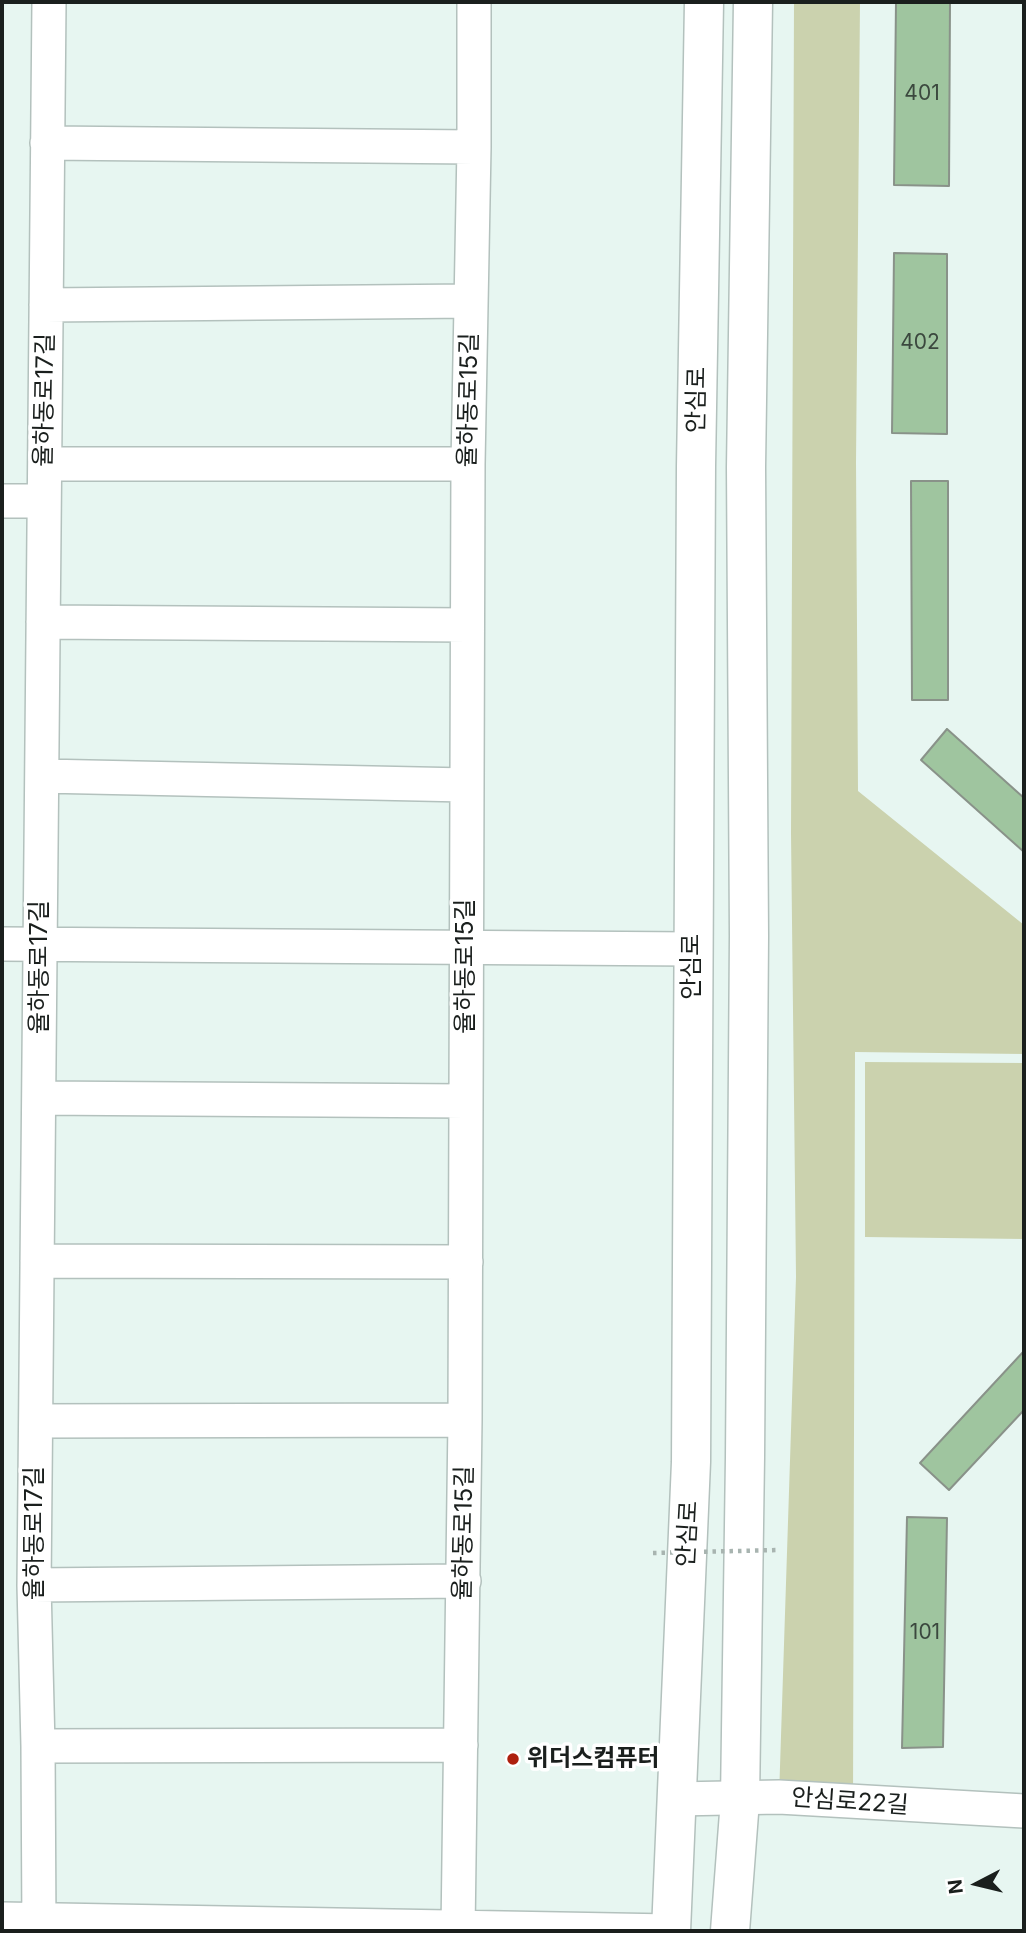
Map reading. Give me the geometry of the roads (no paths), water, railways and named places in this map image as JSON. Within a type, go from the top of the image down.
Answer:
[{"type":"main road","name":"안심로","points":[[671,1931],[691,1462],[696,466],[704,2]]},
{"type":"main road","name":"안심로","points":[[730,1931],[740,1800],[745,1457],[749,936],[746,467],[753,2]]},
{"type":"street","name":"율하동로17길","points":[[39,1925],[34,1585],[49,2]]},
{"type":"street","name":"율하동로15길","points":[[458,1929],[466,1420],[466,785],[474,2]]},
{"type":"street","points":[[47,143],[474,147]]},
{"type":"street","points":[[46,305],[471,301]]},
{"type":"street","points":[[45,464],[468,464]]},
{"type":"street","points":[[2,500],[44,501]]},
{"type":"street","points":[[43,622],[467,625]]},
{"type":"street","points":[[42,776],[466,785]]},
{"type":"street","points":[[2,944],[692,949]]},
{"type":"street","points":[[39,1098],[465,1101]]},
{"type":"street","points":[[37,1261],[466,1262]]},
{"type":"street","points":[[36,1421],[466,1420]]},
{"type":"street","points":[[34,1585],[464,1581]]},
{"type":"street","points":[[38,1746],[461,1745]]},
{"type":"street","name":"안심로22길","points":[[676,1799],[740,1800],[779,1797],[1024,1811]]},
{"type":"street","points":[[2,1919],[39,1925],[671,1931]]},
{"type":"place","name":"위더스컴퓨터","points":[[513,1759]]}]
